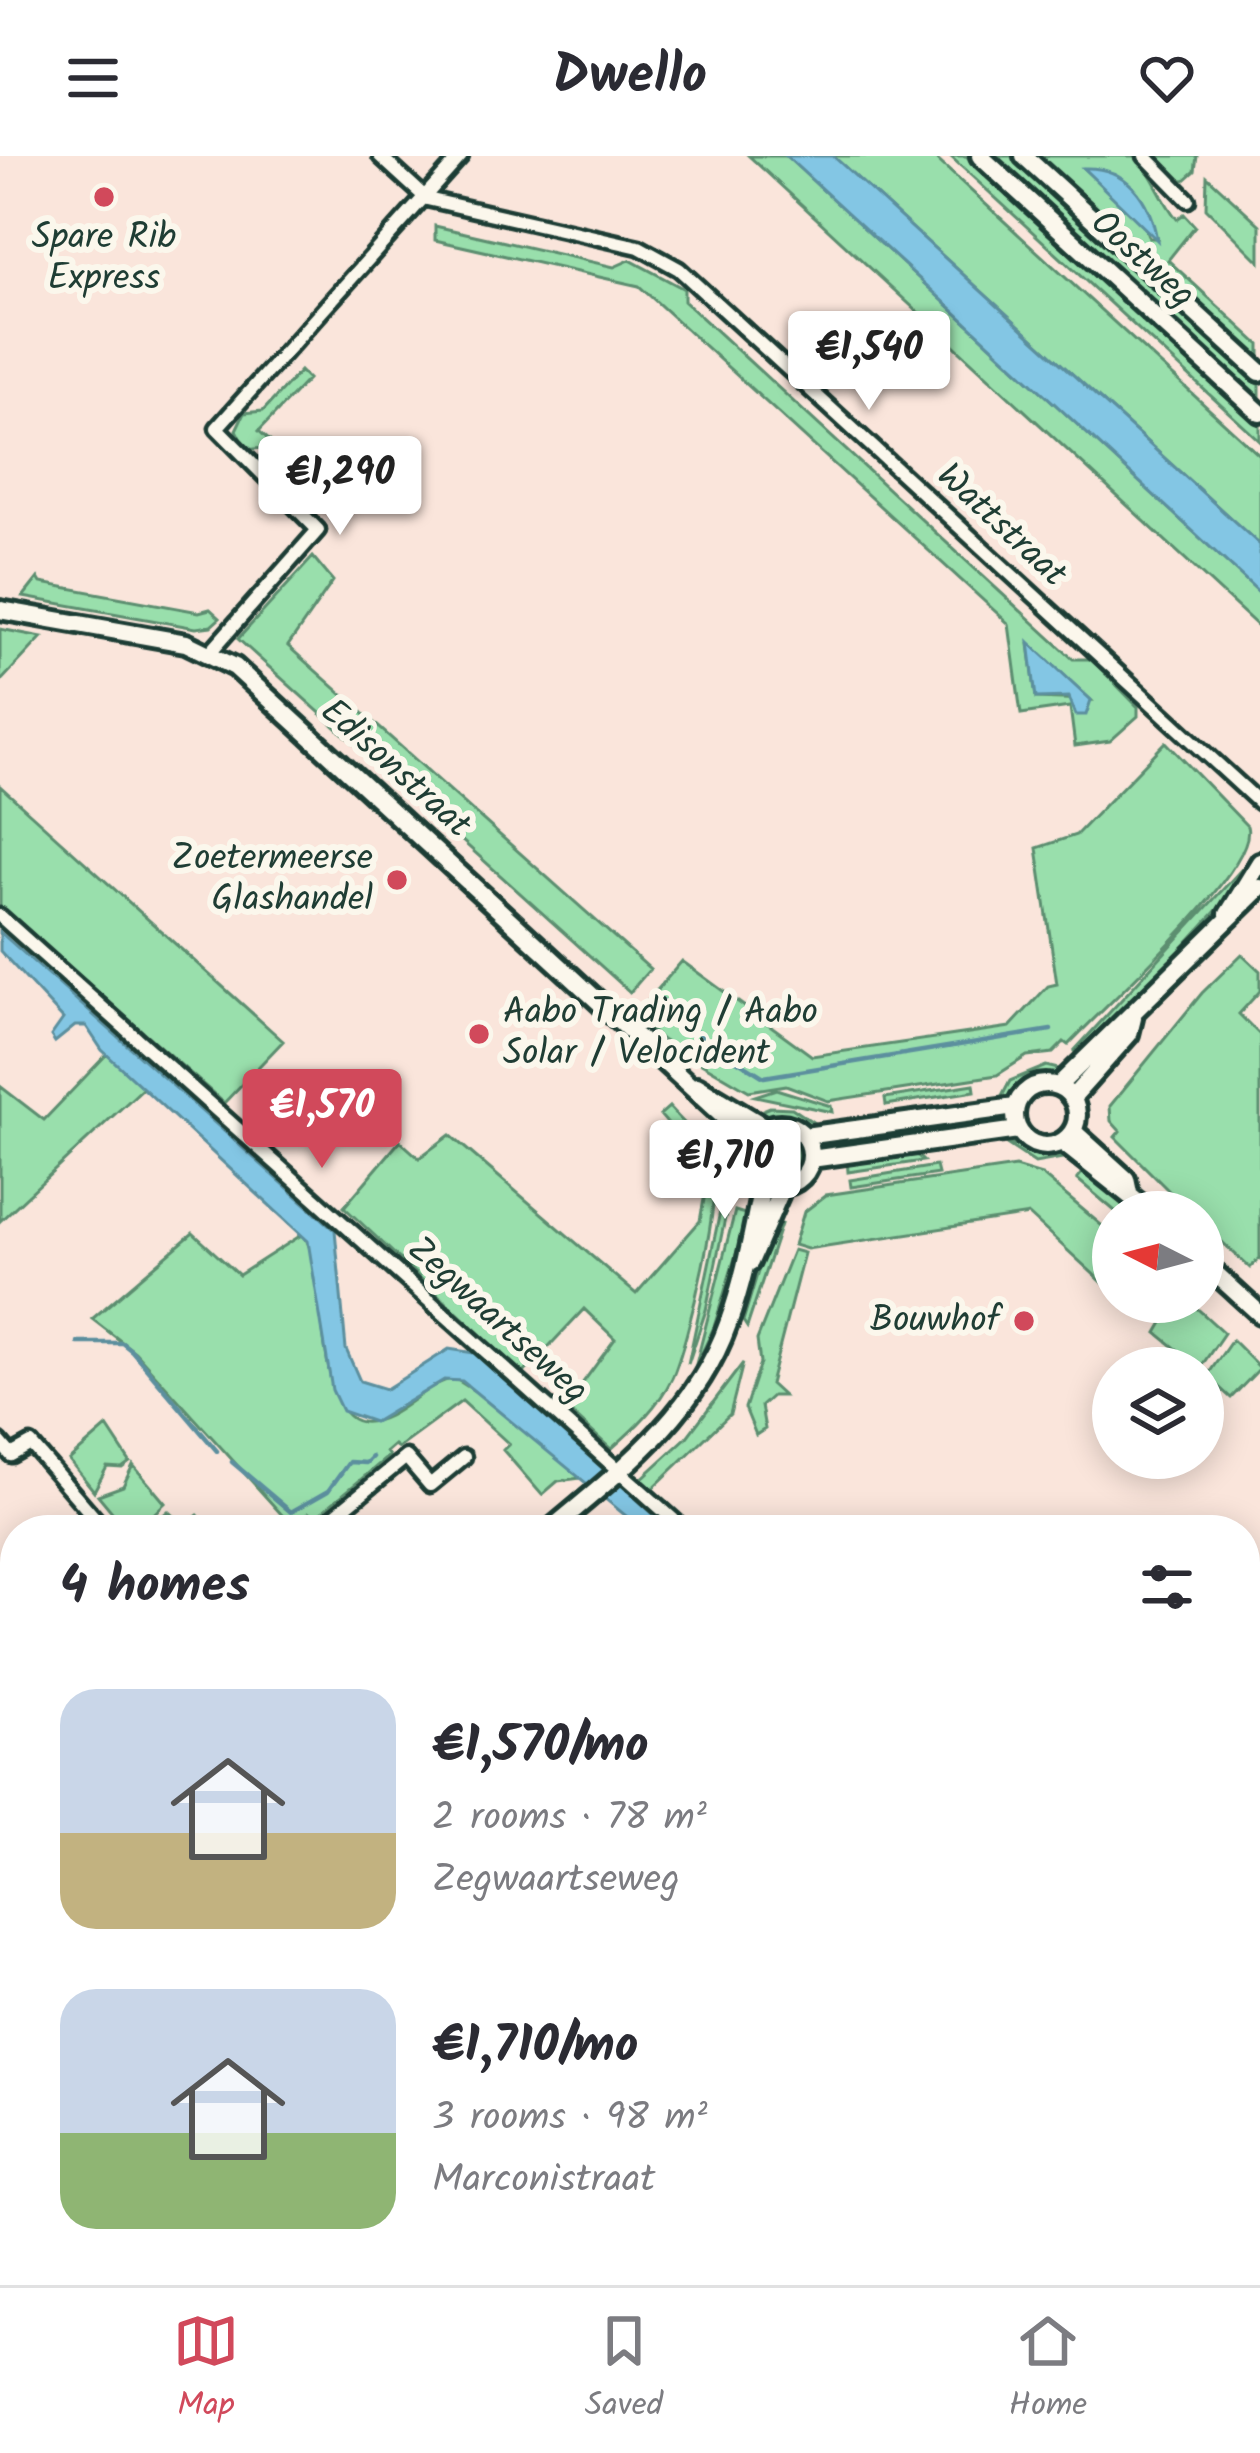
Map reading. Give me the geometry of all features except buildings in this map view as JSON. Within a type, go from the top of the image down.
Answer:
[{"type":"street","points":[[380,156],[427,200]]},
{"type":"street","points":[[211,651],[318,530],[217,428],[427,200],[461,156]]},
{"type":"street","name":"Oostweg","points":[[980,156],[1260,412]]},
{"type":"street","name":"Oostweg","points":[[1024,156],[1260,372]]},
{"type":"street","points":[[1145,156],[1188,200]]},
{"type":"street","name":"Wattstraat","points":[[427,200],[639,247],[679,269],[1260,803]]},
{"type":"street","name":"Edisonstraat","points":[[0,610],[211,651],[235,668],[751,1142]]},
{"type":"street","points":[[1228,915],[1260,862]]},
{"type":"street","points":[[1065,1092],[1117,1026],[1133,1018],[1228,915],[1260,888]]},
{"type":"street","name":"Zegwaartseweg","points":[[0,916],[667,1515]]},
{"type":"street","name":"Edisonstraat","points":[[691,1083],[765,1127]]},
{"type":"street","points":[[805,1136],[811,1160],[799,1180],[783,1186],[763,1181],[749,1161],[751,1142],[765,1127],[787,1124],[805,1136],[959,1119],[1015,1107],[1032,1087],[1065,1092]]},
{"type":"street","points":[[1065,1092],[1077,1114],[1067,1137]]},
{"type":"street","points":[[1015,1107],[1018,1130],[1034,1144],[1067,1137]]},
{"type":"street","points":[[811,1160],[1018,1130]]},
{"type":"street","points":[[1067,1137],[1120,1191]]},
{"type":"street","points":[[568,1515],[656,1439],[706,1371],[727,1328],[744,1274],[763,1181]]},
{"type":"street","points":[[744,1274],[783,1186]]},
{"type":"street","points":[[1224,1281],[1260,1314]]},
{"type":"street","points":[[0,1442],[11,1455],[31,1444],[92,1515]]},
{"type":"street","points":[[335,1515],[406,1457],[430,1485],[464,1457]]},
{"type":"green space","points":[[749,156],[786,156],[1260,593],[1260,628]]},
{"type":"green space","points":[[833,156],[933,156],[1260,456],[1260,545]]},
{"type":"green space","points":[[950,156],[966,156],[1260,426],[1260,441]]},
{"type":"green space","points":[[990,156],[1011,156],[1260,385],[1260,404]]},
{"type":"green space","points":[[1035,156],[1136,156],[1177,219],[1184,214],[1195,226],[1168,260],[1260,345],[1260,362]],"holes":[[[1083,168],[1138,193],[1157,238],[1149,238],[1142,220]]]},
{"type":"green space","points":[[1153,156],[1197,156],[1195,171],[1185,180],[1176,179]]},
{"type":"green space","points":[[1207,176],[1260,225],[1260,262],[1206,208]]},
{"type":"green space","points":[[435,226],[614,267],[630,260],[684,289],[684,301],[1073,659],[1091,659],[1138,707],[1138,716],[1110,741],[1075,746],[1070,707],[1021,714],[1009,624],[639,286],[435,240]],"holes":[[[1029,644],[1091,700],[1036,698]]]},
{"type":"green space","points":[[300,371],[308,379],[259,431],[344,508],[333,518],[263,448],[246,450],[236,430],[244,413],[263,411]]},
{"type":"green space","points":[[313,557],[333,581],[288,646],[650,969],[630,992],[238,639]]},
{"type":"green space","points":[[38,578],[41,583],[199,612],[210,609],[220,618],[211,626],[196,628],[23,597]]},
{"type":"green space","points":[[0,629],[42,637],[0,682]]},
{"type":"green space","points":[[1166,742],[1247,826],[1244,846],[1229,873],[1175,937],[1068,1045],[1064,1042],[1053,1053],[1027,1056],[997,1075],[828,1101],[786,1085],[749,1091],[662,1040],[634,1017],[682,961],[812,1056],[1010,1027],[1048,986],[1057,984],[1037,848],[1076,835]]},
{"type":"green space","points":[[0,786],[283,1041],[224,1103],[0,906]]},
{"type":"green space","points":[[1250,860],[1227,899],[1081,1058],[1074,1051]]},
{"type":"green space","points":[[1242,954],[1260,971],[1260,991],[1239,1014],[1260,1035],[1260,1258],[1250,1268],[1224,1244],[1224,1191],[1169,1191],[1115,1137],[1120,1131],[1111,1121],[1110,1106],[1202,993]]},
{"type":"green space","points":[[107,1054],[144,1087],[0,1221],[0,1086],[44,1120]]},
{"type":"green space","points":[[1046,1066],[1066,1071],[1027,1080],[997,1106],[1010,1081]]},
{"type":"green space","points":[[974,1084],[975,1091],[886,1105],[885,1098]]},
{"type":"green space","points":[[776,1089],[831,1106],[832,1112],[755,1096]]},
{"type":"green space","points":[[669,1107],[711,1158],[709,1232],[687,1334],[672,1378],[653,1407],[611,1449],[565,1407],[615,1339],[584,1309],[523,1374],[344,1207],[400,1141],[419,1158],[450,1135],[636,1294],[700,1221],[709,1172],[660,1115]]},
{"type":"green space","points":[[770,1107],[792,1108],[820,1127],[755,1113]]},
{"type":"green space","points":[[780,1138],[793,1143],[798,1156],[793,1169],[780,1174],[767,1169],[762,1156],[767,1143]]},
{"type":"green space","points":[[1005,1143],[1068,1157],[1035,1163]]},
{"type":"green space","points":[[917,1155],[923,1161],[848,1172],[847,1159]]},
{"type":"green space","points":[[936,1166],[938,1174],[851,1187],[850,1180]]},
{"type":"green space","points":[[1015,1167],[1042,1175],[1092,1217],[1092,1273],[1029,1215],[807,1249],[794,1245],[804,1212],[826,1195]]},
{"type":"green space","points":[[1084,1170],[1107,1191],[1092,1192],[1077,1179]]},
{"type":"green space","points":[[721,1207],[727,1209],[706,1310],[688,1364]]},
{"type":"green space","points":[[735,1211],[748,1215],[714,1327],[695,1368]]},
{"type":"green space","points":[[773,1222],[781,1224],[747,1327],[743,1321]]},
{"type":"green space","points":[[193,1233],[239,1275],[303,1234],[311,1252],[329,1369],[346,1414],[362,1422],[386,1417],[454,1378],[495,1404],[581,1478],[558,1481],[542,1495],[503,1450],[509,1444],[462,1401],[398,1448],[394,1445],[386,1452],[389,1456],[319,1515],[282,1515],[135,1352],[92,1319]]},
{"type":"green space","points":[[793,1250],[804,1253],[770,1384],[783,1396],[772,1396],[761,1406],[765,1429],[756,1435],[745,1408],[760,1363],[757,1340]]},
{"type":"green space","points":[[1163,1323],[1213,1323],[1224,1333],[1214,1347],[1174,1347],[1157,1333]]},
{"type":"green space","points":[[1232,1340],[1260,1368],[1231,1398],[1224,1392],[1224,1352]]},
{"type":"green space","points":[[743,1363],[730,1414],[649,1492],[638,1482],[687,1437]]},
{"type":"green space","points":[[107,1427],[130,1462],[122,1468],[107,1467],[94,1491],[69,1460]]},
{"type":"green space","points":[[133,1465],[165,1503],[153,1515],[115,1515],[98,1495],[123,1486]]},
{"type":"water","points":[[786,156],[833,156],[1260,545],[1260,593]]},
{"type":"water","points":[[1083,168],[1112,173],[1134,188],[1149,211],[1157,240]]},
{"type":"water","points":[[1029,642],[1091,700],[1086,715],[1076,715],[1069,697],[1036,698]]},
{"type":"water","points":[[0,932],[335,1230],[346,1349],[360,1381],[386,1389],[449,1349],[474,1353],[654,1515],[625,1515],[462,1381],[444,1380],[374,1422],[342,1411],[332,1390],[308,1241],[102,1050],[86,1026],[75,1026],[55,1042],[51,1036],[63,1019],[0,951]]},
{"type":"waterway","points":[[660,999],[711,1044],[764,1077],[1051,1030]]},
{"type":"waterway","points":[[78,1343],[122,1343],[217,1451]]},
{"type":"waterway","points":[[232,1462],[291,1512],[328,1491],[349,1462],[366,1463],[372,1457]]},
{"type":"place","name":"Spare Rib Express","points":[[104,197]]},
{"type":"place","name":"Zoetermeerse Glashandel","points":[[397,880]]},
{"type":"place","name":"Aabo Trading / Aabo Solar / Velocident","points":[[479,1034]]},
{"type":"place","name":"Bouwhof","points":[[1024,1321]]}]
